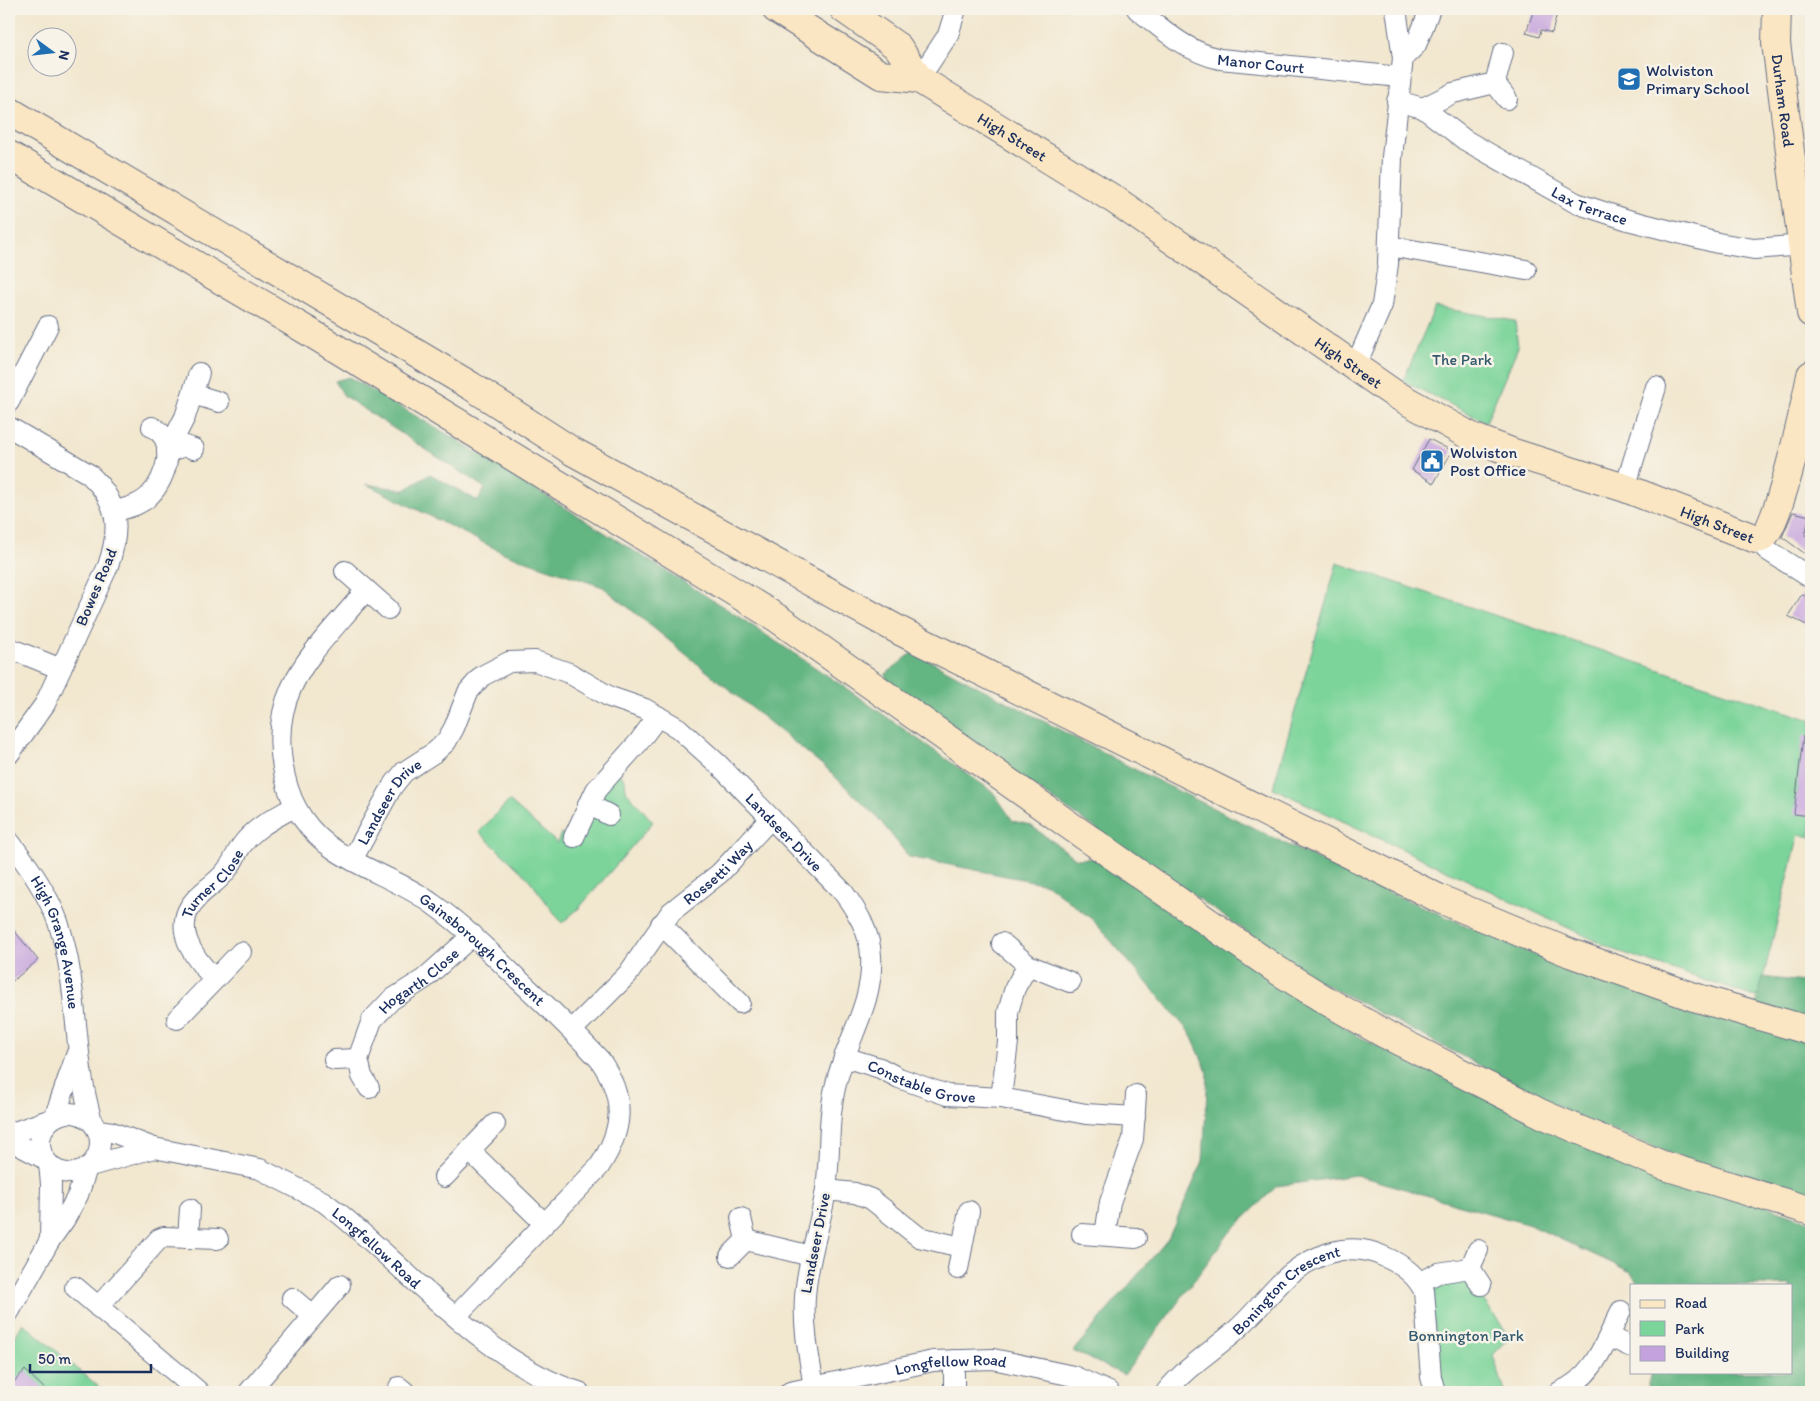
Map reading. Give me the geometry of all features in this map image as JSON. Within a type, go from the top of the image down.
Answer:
[{"type":"street","points":[[776,9],[881,75],[919,79]]},
{"type":"street","points":[[844,9],[898,47],[919,79]]},
{"type":"street","points":[[919,79],[948,35],[956,9]]},
{"type":"street","name":"Manor Court","points":[[1137,9],[1180,43],[1200,55],[1220,59],[1401,68]]},
{"type":"street","points":[[1355,367],[1382,305],[1389,246],[1392,157],[1401,68],[1396,9]]},
{"type":"street","points":[[1401,68],[1416,45],[1430,9]]},
{"type":"street","name":"Durham Road","points":[[1777,9],[1776,43],[1804,245],[1811,313]]},
{"type":"street","points":[[1423,108],[1453,93],[1501,91],[1503,54]]},
{"type":"street","name":"High Street","points":[[919,79],[1115,200],[1393,393],[1472,437],[1514,453],[1625,488],[1756,540],[1767,550],[1811,578]]},
{"type":"street","name":"Lax Terrace","points":[[1397,102],[1423,108],[1465,140],[1576,203],[1628,220],[1718,243],[1754,249],[1804,245]]},
{"type":"street","points":[[9,111],[471,386],[572,451],[902,632],[1440,899],[1570,952],[1685,994],[1811,1031]]},
{"type":"street","points":[[9,155],[311,333],[777,618],[1277,970],[1327,1001],[1461,1074],[1550,1118],[1662,1165],[1811,1211]]},
{"type":"street","points":[[1389,246],[1526,270]]},
{"type":"street","points":[[9,402],[48,326]]},
{"type":"street","points":[[115,512],[141,503],[150,495],[164,470],[167,452],[194,394],[199,373]]},
{"type":"street","points":[[1756,540],[1763,537],[1769,528],[1779,500],[1804,416],[1811,375]]},
{"type":"street","points":[[1625,488],[1656,387]]},
{"type":"street","points":[[194,394],[219,402]]},
{"type":"street","name":"Bowes Road","points":[[9,426],[89,474],[108,495],[115,512],[115,545],[108,566],[38,717],[9,754]]},
{"type":"street","points":[[152,427],[162,433],[167,452]]},
{"type":"street","points":[[167,452],[185,446],[194,449]]},
{"type":"street","points":[[345,571],[388,609]]},
{"type":"street","name":"Gainsborough Crescent","points":[[366,590],[300,669],[287,693],[280,719],[279,741],[286,782],[294,807],[316,836],[352,860],[433,904],[473,935],[572,1030],[600,1060],[610,1074],[616,1090],[619,1110],[617,1129],[611,1149],[599,1167],[456,1316]]},
{"type":"street","points":[[9,648],[61,669]]},
{"type":"street","name":"Landseer Drive","points":[[352,860],[392,787],[404,772],[435,752],[446,742],[454,728],[468,692],[482,676],[495,668],[520,660],[552,665],[570,672],[610,697],[658,716],[695,741],[842,892],[856,910],[866,933],[871,956],[870,980],[866,1002],[837,1080],[832,1105],[826,1190],[811,1256],[804,1312],[814,1387]]},
{"type":"street","points":[[574,837],[588,804],[604,779],[638,743],[658,716]]},
{"type":"street","points":[[588,804],[610,815]]},
{"type":"street","name":"Turner Close","points":[[215,979],[192,954],[186,940],[185,927],[191,906],[197,897],[228,870],[242,845],[252,833],[294,807]]},
{"type":"street","name":"Rossetti Way","points":[[572,1030],[628,974],[671,912],[720,873],[771,818]]},
{"type":"street","name":"High Grange Avenue","points":[[9,841],[31,869],[58,923],[66,954],[74,1002],[77,1053],[86,1101],[95,1125],[100,1149],[89,1167],[72,1208],[50,1240],[9,1312]]},
{"type":"street","points":[[661,924],[740,1003]]},
{"type":"street","name":"Hogarth Close","points":[[358,1058],[366,1033],[381,1010],[391,1000],[424,979],[473,935]]},
{"type":"street","points":[[1002,944],[1028,964],[1070,982]]},
{"type":"street","points":[[178,1019],[241,952]]},
{"type":"street","name":"Constable Grove","points":[[1001,1098],[1008,1042],[1008,1012],[1015,988],[1028,964]]},
{"type":"street","name":"High Grange Avenue","points":[[50,1240],[51,1184],[47,1162],[40,1149],[40,1139],[43,1128],[52,1118],[77,1053]]},
{"type":"street","points":[[334,1060],[358,1058],[362,1076],[369,1088]]},
{"type":"street","name":"Constable Grove","points":[[844,1058],[880,1068],[933,1091],[970,1098],[1001,1098],[1086,1114],[1135,1117]]},
{"type":"street","points":[[1105,1235],[1110,1202],[1132,1146],[1136,1095]]},
{"type":"street","points":[[9,1134],[74,1112],[95,1125],[154,1148]]},
{"type":"street","points":[[444,1178],[496,1124]]},
{"type":"street","points":[[9,1140],[57,1170],[67,1173],[154,1148]]},
{"type":"street","name":"Longfellow Road","points":[[154,1148],[260,1169],[290,1183],[336,1211],[490,1344],[530,1372],[574,1391]]},
{"type":"street","points":[[470,1151],[544,1223]]},
{"type":"street","points":[[826,1190],[855,1193],[871,1199],[919,1237],[962,1247]]},
{"type":"street","points":[[188,1238],[190,1209]]},
{"type":"street","points":[[958,1269],[969,1211]]},
{"type":"street","points":[[740,1218],[746,1240]]},
{"type":"street","points":[[1082,1234],[1136,1238]]},
{"type":"street","points":[[98,1307],[154,1242],[164,1237],[218,1239]]},
{"type":"street","points":[[746,1240],[811,1256]]},
{"type":"street","points":[[730,1256],[746,1240]]},
{"type":"street","name":"Bonington Crescent","points":[[1166,1392],[1192,1365],[1235,1332],[1289,1273],[1309,1260],[1336,1251],[1364,1250],[1383,1256],[1403,1266],[1420,1282]]},
{"type":"street","points":[[1435,1392],[1431,1376],[1424,1291],[1420,1282],[1474,1259],[1481,1286]]},
{"type":"street","points":[[248,1392],[340,1285]]},
{"type":"street","points":[[75,1287],[199,1392]]},
{"type":"street","points":[[292,1298],[313,1316]]},
{"type":"street","points":[[1559,1392],[1581,1380],[1590,1370],[1621,1311]]},
{"type":"street","points":[[1608,1336],[1630,1347]]},
{"type":"street","name":"Longfellow Road","points":[[790,1392],[933,1361],[993,1359],[1072,1376],[1109,1392]]},
{"type":"street","points":[[954,1360],[954,1392]]},
{"type":"green space","name":"The Park","points":[[1435,307],[1515,321],[1518,347],[1486,422],[1403,381]]},
{"type":"green space","points":[[349,377],[457,440],[733,613],[840,684],[993,792],[1013,821],[1030,825],[1077,859],[1097,858],[1358,1036],[1569,1135],[1811,1222],[1811,1387],[1787,1392],[1647,1392],[1652,1374],[1792,1374],[1792,1284],[1639,1284],[1631,1272],[1530,1225],[1356,1175],[1277,1186],[1230,1232],[1124,1375],[1073,1351],[1168,1239],[1203,1161],[1208,1073],[1190,1033],[1093,920],[1047,884],[909,857],[878,818],[826,768],[603,587],[506,554],[366,484],[405,490],[430,474],[478,501],[485,488],[344,396],[335,381]]},
{"type":"green space","points":[[1337,563],[1811,720],[1811,837],[1799,834],[1758,998],[1615,950],[1273,788]]},
{"type":"green space","points":[[913,652],[1132,768],[1349,875],[1537,956],[1703,1012],[1811,1041],[1811,1204],[1769,1193],[1578,1117],[1317,980],[892,689],[885,675]]},
{"type":"green space","points":[[617,771],[625,780],[626,791],[653,822],[579,908],[562,923],[528,878],[479,832],[509,801],[557,843],[561,833],[574,840]]},
{"type":"green space","points":[[1763,977],[1811,983],[1811,1024],[1755,1009]]},
{"type":"green space","name":"Bonnington Park","points":[[1466,1276],[1510,1337],[1493,1355],[1505,1392],[1441,1392],[1430,1289],[1437,1281]]},
{"type":"green space","points":[[23,1323],[105,1392],[9,1392],[9,1347]]},
{"type":"building","points":[[1534,9],[1557,13],[1552,33],[1541,30],[1539,37],[1526,33]]},
{"type":"building","name":"Wolviston Post Office","points":[[1429,439],[1452,451],[1434,483],[1412,470]]},
{"type":"building","points":[[1793,512],[1810,516],[1805,535],[1811,540],[1811,558],[1782,537]]},
{"type":"building","points":[[1802,594],[1811,601],[1811,627],[1788,616]]},
{"type":"building","points":[[1803,736],[1811,736],[1811,816],[1794,814]]},
{"type":"building","points":[[9,924],[38,960],[9,984]]},
{"type":"building","points":[[25,1370],[48,1392],[9,1392],[9,1387]]},
{"type":"place","name":"Wolviston Primary School","points":[[1629,79]]},
{"type":"place","name":"Wolviston Post Office","points":[[1432,461]]}]
